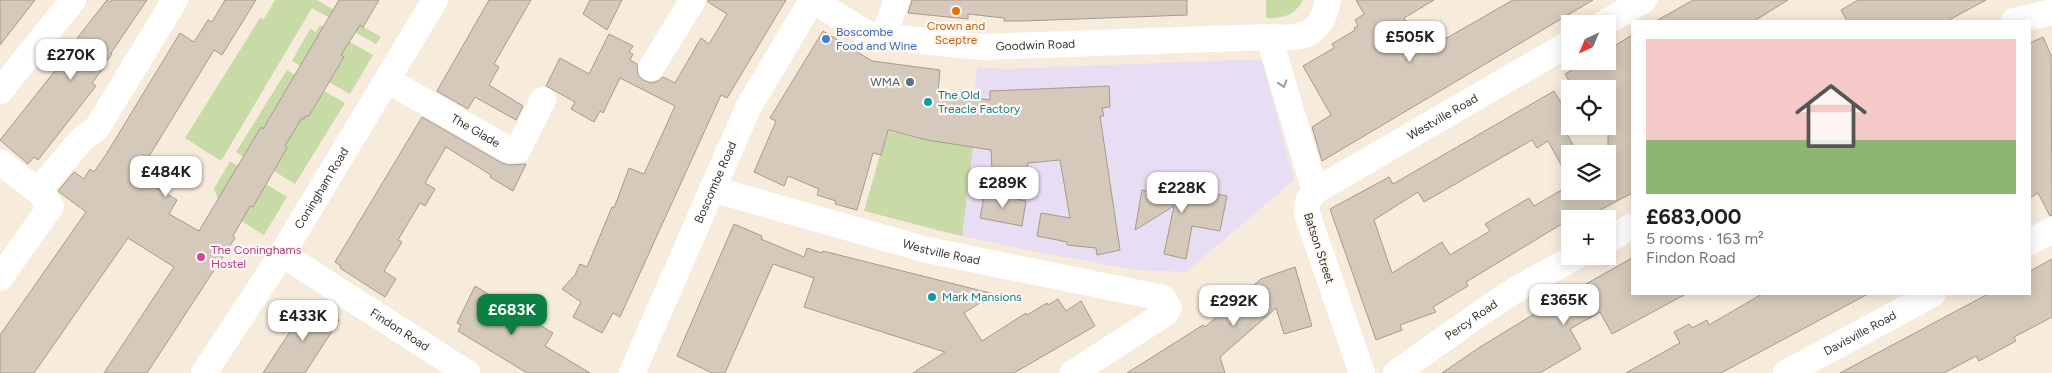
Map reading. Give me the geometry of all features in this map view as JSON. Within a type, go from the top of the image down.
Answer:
[{"type":"street","points":[[0,92],[73,0]]},
{"type":"street","points":[[38,191],[82,139],[97,128],[175,0]]},
{"type":"street","name":"Coningham Road","points":[[204,373],[282,254],[435,0]]},
{"type":"street","points":[[651,68],[693,0]]},
{"type":"street","name":"Goodwin Road","points":[[812,0],[869,35],[980,48],[1269,37],[1294,38],[1308,34],[1319,24],[1326,11],[1328,0]]},
{"type":"street","name":"Boscombe Road","points":[[632,373],[748,108],[812,0]]},
{"type":"street","points":[[883,37],[897,0]]},
{"type":"street","points":[[1616,16],[1644,0]]},
{"type":"street","points":[[2018,20],[2052,12]]},
{"type":"street","points":[[1269,37],[1315,191]]},
{"type":"street","name":"Westville Road","points":[[1315,191],[1561,48]]},
{"type":"street","name":"The Glade","points":[[387,80],[509,150],[518,150],[543,100]]},
{"type":"street","points":[[0,162],[38,191],[51,206],[0,278]]},
{"type":"street","name":"Westville Road","points":[[712,190],[927,250],[1163,298],[1169,308],[1166,313],[1073,373]]},
{"type":"street","name":"Batson Street","points":[[1315,191],[1307,202],[1307,214],[1362,373]]},
{"type":"street","points":[[1616,235],[1631,227]]},
{"type":"street","points":[[2031,241],[2052,230]]},
{"type":"street","name":"Findon Road","points":[[282,254],[467,373]]},
{"type":"street","name":"Percy Road","points":[[1396,373],[1484,310],[1561,265]]},
{"type":"street","name":"Davisville Road","points":[[1786,373],[1931,295]]},
{"type":"shaded area","points":[[1262,59],[1294,180],[1186,272],[1135,270],[1033,251],[947,233],[864,211],[887,131],[927,140],[969,146],[977,67],[1002,69]]},
{"type":"green space","points":[[275,0],[317,0],[381,37],[376,44],[312,8],[221,161],[185,138],[260,18],[264,19]]},
{"type":"green space","points":[[1266,0],[1303,0],[1288,15],[1266,18]]},
{"type":"green space","points":[[320,25],[373,55],[350,94],[329,82],[344,58],[341,55],[343,51],[318,37],[301,66],[292,61],[310,29],[316,32]]},
{"type":"green space","points":[[287,70],[295,75],[278,104],[304,119],[306,116],[309,116],[324,91],[345,103],[295,184],[274,171],[287,148],[285,146],[287,142],[261,128],[244,157],[236,152]]},
{"type":"green space","points":[[887,131],[927,140],[973,147],[962,236],[864,211]]},
{"type":"green space","points":[[230,161],[238,166],[248,210],[250,206],[253,207],[266,184],[287,197],[264,235],[223,210],[214,189]]},
{"type":"building","points":[[0,0],[35,0],[0,45]]},
{"type":"building","points":[[107,0],[110,2],[112,0],[147,0],[92,83],[96,86],[38,160],[34,157],[28,164],[0,140],[70,52],[68,50]]},
{"type":"building","points":[[225,0],[256,0],[222,55],[214,50],[137,176],[177,200],[169,214],[199,231],[261,127],[263,129],[339,0],[379,0],[363,27],[360,25],[341,55],[344,57],[309,116],[306,116],[304,119],[302,118],[285,146],[287,148],[253,207],[250,206],[233,236],[235,238],[147,373],[104,373],[174,267],[128,238],[34,373],[0,373],[0,335],[86,212],[58,191],[74,172],[84,179],[90,169],[94,172],[180,33],[194,42],[208,20],[212,22]]},
{"type":"building","points":[[489,0],[531,0],[494,64],[499,67],[489,85],[523,106],[516,120],[475,97],[468,109],[437,91]]},
{"type":"building","points":[[590,0],[622,0],[607,30],[583,14]]},
{"type":"building","points":[[708,0],[786,0],[727,98],[721,95],[620,317],[613,313],[602,333],[573,317],[581,302],[562,289],[575,275],[580,264],[587,267],[612,207],[614,208],[629,168],[644,174],[675,106],[620,78],[603,113],[600,111],[594,122],[571,109],[575,102],[546,86],[560,58],[589,74],[609,34],[633,46],[629,52],[633,54],[630,60],[637,64],[638,75],[643,80],[651,83],[663,77],[675,83],[701,38],[709,44],[727,14],[708,2]]},
{"type":"building","points":[[912,0],[1187,0],[1187,15],[1004,21],[1004,18],[968,14],[968,19],[908,13]]},
{"type":"building","points":[[1356,0],[1434,0],[1404,18],[1424,51],[1513,0],[1593,0],[1568,15],[1561,15],[1561,19],[1322,161],[1312,127],[1331,115],[1303,66],[1334,48],[1332,44],[1355,30],[1354,28],[1358,26],[1355,20],[1364,14]]},
{"type":"building","points":[[1693,0],[1788,0],[1756,20],[1658,20]]},
{"type":"building","points":[[1858,0],[1986,0],[1949,20],[1846,20],[1841,10]]},
{"type":"building","points":[[823,31],[872,61],[940,70],[938,93],[990,100],[990,91],[1109,86],[1110,107],[1102,108],[1104,116],[1100,116],[1120,250],[1097,255],[1096,248],[1067,245],[1067,242],[1037,236],[1041,213],[1070,218],[1060,160],[1028,163],[1027,168],[992,170],[991,150],[927,140],[888,130],[881,155],[873,153],[857,210],[835,204],[836,201],[817,195],[819,189],[788,176],[784,186],[754,172],[776,121],[770,118]]},
{"type":"building","points":[[1631,36],[1631,194],[1600,210],[1561,210],[1561,224],[1466,282],[1468,286],[1433,307],[1436,312],[1400,325],[1402,330],[1376,340],[1330,209],[1389,177],[1393,184],[1554,91],[1561,103],[1561,135],[1568,135],[1573,145],[1561,145],[1561,165],[1548,141],[1537,148],[1532,140],[1424,202],[1418,192],[1374,220],[1392,273],[1442,242],[1450,255],[1490,231],[1485,224],[1529,198],[1534,206],[1561,190],[1561,200],[1616,200],[1616,145],[1608,145],[1608,135],[1616,135],[1616,80],[1569,80],[1565,74],[1572,70],[1616,70],[1616,45]]},
{"type":"building","points":[[2043,37],[2051,55],[2052,215],[2050,216],[2038,193],[2031,197],[2031,43]]},
{"type":"building","points":[[422,117],[502,163],[509,165],[526,164],[513,191],[446,147],[425,183],[435,189],[425,206],[420,203],[398,240],[402,242],[384,271],[396,279],[385,297],[340,268],[341,266],[335,262]]},
{"type":"building","points":[[1161,185],[1227,196],[1220,231],[1192,226],[1186,259],[1164,254],[1174,206],[1135,230],[1142,190],[1160,194]]},
{"type":"building","points":[[985,192],[1026,201],[1022,226],[980,218]]},
{"type":"building","points":[[734,224],[762,236],[761,239],[804,257],[807,248],[822,253],[823,251],[994,294],[964,313],[982,341],[1026,313],[1027,315],[1058,299],[1066,311],[1081,301],[1095,326],[1014,373],[913,373],[945,352],[804,307],[814,278],[773,264],[725,373],[712,373],[677,356]]},
{"type":"building","points":[[1631,259],[1631,295],[1684,295],[1612,334],[1600,312],[1570,329],[1581,349],[1540,373],[1442,373],[1480,347]]},
{"type":"building","points":[[2052,259],[2052,317],[2014,337],[2016,341],[1979,361],[1976,356],[1944,373],[1840,373],[1986,295],[2031,295],[2031,270]]},
{"type":"building","points":[[1295,267],[1312,326],[1284,334],[1276,308],[1220,357],[1225,373],[1127,373],[1203,325],[1205,327],[1261,279]]},
{"type":"building","points":[[475,286],[553,333],[545,346],[590,373],[527,373],[458,331],[461,325],[457,323]]},
{"type":"building","points":[[1760,295],[1866,295],[1721,373],[1626,373],[1680,343],[1674,332],[1689,324],[1692,328],[1707,320],[1709,325]]},
{"type":"building","points":[[310,301],[339,320],[305,373],[263,373]]},
{"type":"place","name":"Crown and Sceptre","points":[[956,11]]},
{"type":"place","name":"Boscombe Food and Wine","points":[[826,39]]},
{"type":"place","name":"WMA","points":[[910,82]]},
{"type":"place","name":"The Old Treacle Factory","points":[[928,102]]},
{"type":"place","name":"The Coninghams Hostel","points":[[201,257]]},
{"type":"place","name":"Mark Mansions","points":[[932,297]]}]
